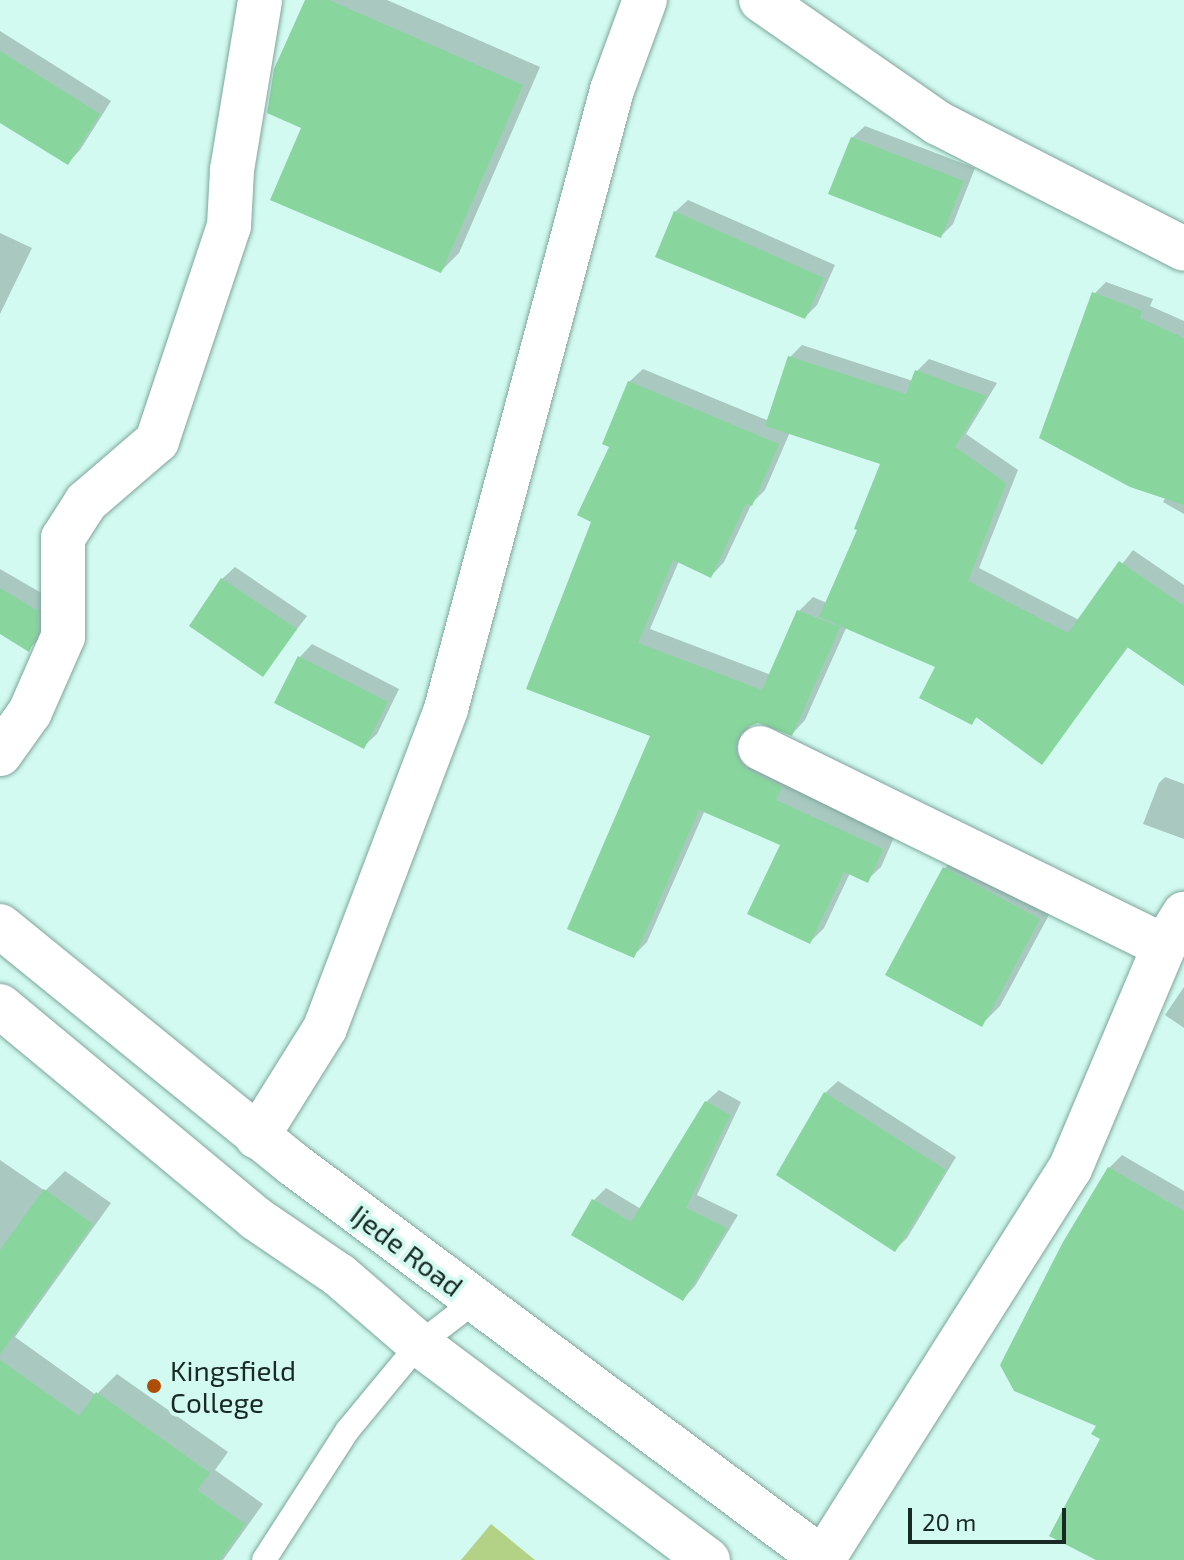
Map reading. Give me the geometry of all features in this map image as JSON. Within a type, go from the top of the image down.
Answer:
[{"type":"street","points":[[0,754],[30,712],[63,637],[60,569],[63,538],[86,502],[157,441],[229,226],[232,170],[260,0]]},
{"type":"street","points":[[257,1137],[325,1028],[446,709],[612,90],[645,0]]},
{"type":"street","points":[[761,0],[938,123],[1184,249]]},
{"type":"street","points":[[760,748],[1174,930],[1070,1169],[823,1560]]},
{"type":"street","name":"Ijede Road","points":[[0,926],[257,1137],[823,1560]]},
{"type":"street","points":[[0,1006],[255,1218],[339,1275],[419,1344],[708,1560]]},
{"type":"lane","points":[[264,1560],[347,1431],[419,1344],[475,1301]]},
{"type":"green space","points":[[491,1524],[535,1560],[461,1560]]},
{"type":"building","points":[[305,0],[329,0],[523,85],[441,273],[270,200],[301,128],[267,113],[274,69]]},
{"type":"building","points":[[0,51],[100,114],[68,165],[0,123]]},
{"type":"building","points":[[851,137],[964,181],[941,238],[828,194]]},
{"type":"building","points":[[674,211],[824,278],[805,319],[655,257]]},
{"type":"building","points":[[1092,292],[1142,311],[1140,318],[1184,338],[1184,505],[1130,487],[1039,438]]},
{"type":"building","points":[[788,356],[906,394],[915,370],[986,396],[955,447],[1006,483],[968,581],[1068,633],[1119,561],[1184,606],[1184,686],[1127,647],[1042,765],[976,717],[972,725],[919,698],[935,667],[819,617],[857,530],[854,529],[880,464],[765,426]]},
{"type":"building","points":[[628,381],[779,444],[752,506],[746,503],[711,578],[673,560],[638,643],[762,690],[797,610],[840,627],[792,736],[758,723],[747,727],[738,736],[735,749],[739,761],[748,770],[782,787],[776,800],[883,849],[868,883],[844,872],[810,944],[747,914],[780,845],[699,810],[634,958],[567,929],[650,736],[526,689],[591,522],[577,515],[609,447],[602,444]]},
{"type":"building","points":[[221,578],[297,629],[263,677],[189,626]]},
{"type":"building","points":[[0,588],[38,611],[38,632],[29,652],[0,634]]},
{"type":"building","points":[[298,656],[388,702],[364,749],[274,703]]},
{"type":"building","points":[[943,867],[1040,919],[982,1027],[885,975]]},
{"type":"building","points":[[824,1092],[946,1170],[895,1252],[776,1175]]},
{"type":"building","points":[[705,1101],[730,1115],[686,1208],[727,1228],[683,1301],[571,1235],[592,1199],[631,1222]]},
{"type":"building","points":[[1108,1167],[1184,1211],[1184,1560],[1096,1560],[1049,1536],[1100,1439],[1091,1434],[1096,1426],[1014,1391],[1000,1365],[1063,1242]]},
{"type":"building","points":[[44,1189],[93,1224],[0,1354],[0,1250]]},
{"type":"building","points":[[0,1360],[79,1416],[96,1392],[210,1473],[197,1490],[245,1524],[220,1560],[0,1560]]},
{"type":"place","name":"Kingsfield College","points":[[154,1386]]}]
